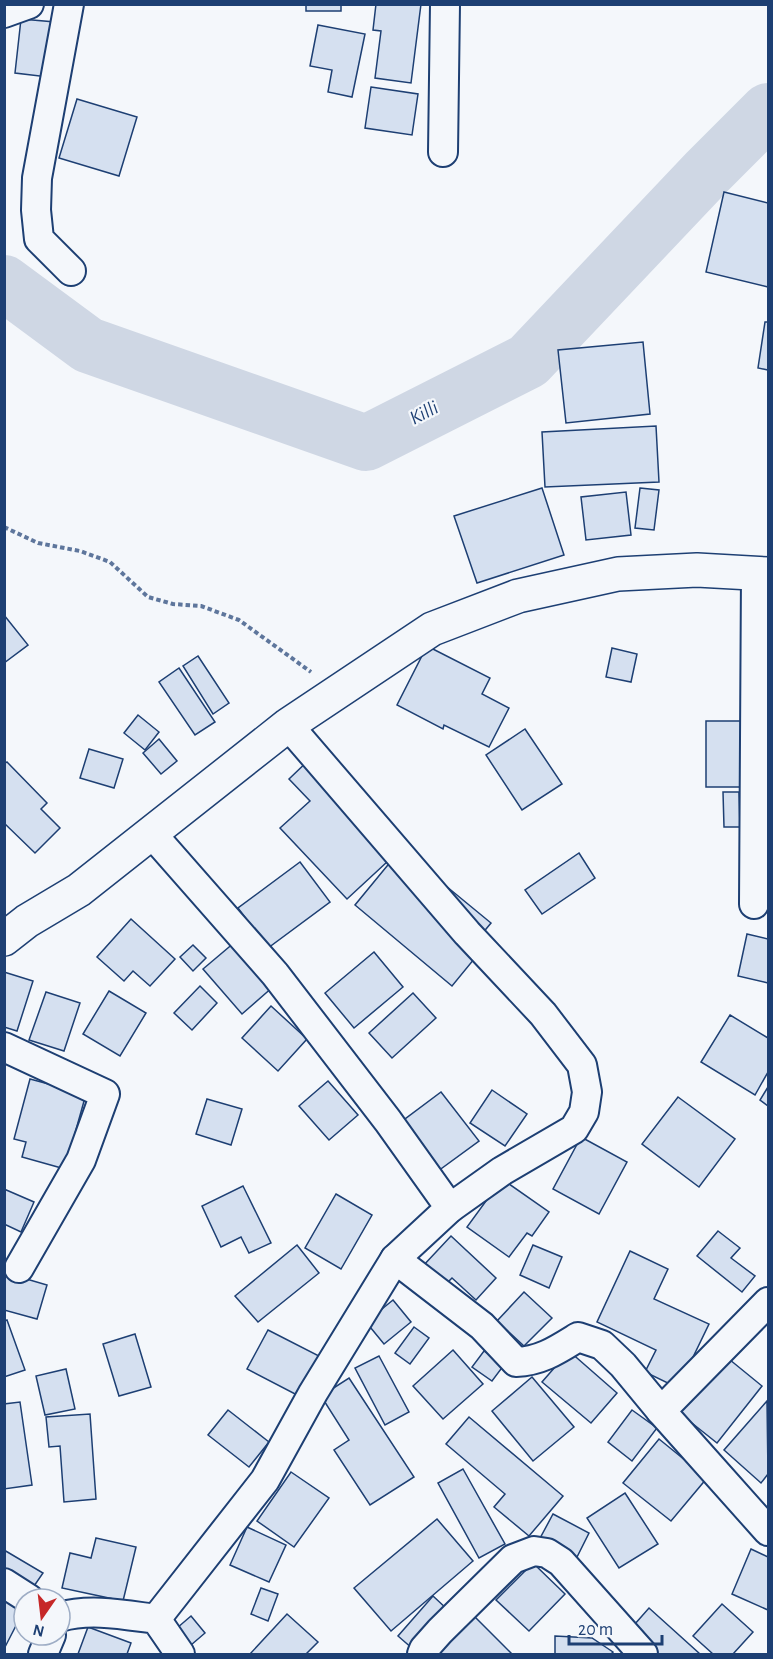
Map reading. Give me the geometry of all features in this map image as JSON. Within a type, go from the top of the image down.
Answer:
[{"type":"street","points":[[4,13],[29,4]]},
{"type":"street","points":[[69,4],[37,178],[36,210],[39,239],[70,271]]},
{"type":"street","points":[[443,152],[445,4]]},
{"type":"street","points":[[4,939],[27,921],[79,890],[288,725],[432,629],[518,596],[618,574],[697,570],[762,574],[754,904]]},
{"type":"street","points":[[156,1619],[265,1480],[313,1393],[395,1259],[450,1208],[502,1171],[574,1129],[584,1112],[587,1092],[582,1065],[543,1014],[467,933],[288,725]]},
{"type":"street","points":[[152,834],[275,974],[388,1121],[450,1208]]},
{"type":"street","points":[[4,1047],[105,1094],[81,1160],[19,1268]]},
{"type":"street","points":[[395,1259],[482,1326],[516,1362],[532,1362],[548,1357],[578,1337],[602,1345],[623,1365],[768,1531]]},
{"type":"street","points":[[661,1411],[768,1302]]},
{"type":"street","points":[[422,1654],[440,1631],[513,1559],[534,1551],[547,1553],[561,1562],[643,1654]]},
{"type":"street","points":[[72,1613],[121,1614],[156,1619],[180,1654]]},
{"type":"path","points":[[4,526],[39,543],[80,551],[110,562],[148,597],[173,604],[201,606],[239,620],[337,692]]},
{"type":"building","points":[[306,4],[341,4],[341,11],[306,11]]},
{"type":"building","points":[[376,4],[421,4],[411,83],[375,78],[381,31],[373,30]]},
{"type":"building","points":[[21,19],[55,22],[48,77],[15,73]]},
{"type":"building","points":[[318,25],[365,34],[352,97],[328,92],[332,70],[310,66]]},
{"type":"building","points":[[371,87],[418,94],[412,135],[365,128]]},
{"type":"building","points":[[77,99],[137,117],[119,176],[59,158]]},
{"type":"building","points":[[724,192],[768,203],[768,287],[706,272]]},
{"type":"building","points":[[765,322],[768,322],[768,370],[758,368]]},
{"type":"building","points":[[643,342],[650,414],[566,423],[558,350]]},
{"type":"building","points":[[656,426],[659,482],[545,487],[542,432]]},
{"type":"building","points":[[542,488],[564,555],[477,583],[454,516]]},
{"type":"building","points":[[640,488],[659,490],[654,530],[635,528]]},
{"type":"building","points":[[626,492],[631,535],[586,540],[581,497]]},
{"type":"building","points":[[4,615],[28,645],[4,663]]},
{"type":"building","points":[[427,646],[490,678],[482,694],[509,708],[489,747],[444,725],[443,729],[397,705]]},
{"type":"building","points":[[612,648],[637,654],[631,682],[606,677]]},
{"type":"building","points":[[198,656],[229,703],[213,714],[183,666]]},
{"type":"building","points":[[179,668],[215,722],[195,735],[159,682]]},
{"type":"building","points":[[138,715],[159,732],[145,750],[124,733]]},
{"type":"building","points":[[706,721],[741,721],[741,787],[706,787]]},
{"type":"building","points":[[525,729],[562,784],[522,810],[486,755]]},
{"type":"building","points":[[159,739],[177,761],[161,774],[143,753]]},
{"type":"building","points":[[89,749],[123,759],[114,788],[80,778]]},
{"type":"building","points":[[313,756],[401,849],[347,899],[280,828],[310,801],[289,779]]},
{"type":"building","points":[[7,762],[47,803],[41,809],[60,828],[35,853],[4,823],[4,764]]},
{"type":"building","points":[[723,792],[739,792],[740,827],[724,827]]},
{"type":"building","points":[[401,849],[491,923],[476,941],[484,947],[452,986],[355,905]]},
{"type":"building","points":[[579,853],[595,878],[542,914],[525,890]]},
{"type":"building","points":[[300,862],[330,902],[268,948],[238,908]]},
{"type":"building","points":[[131,919],[175,959],[150,986],[133,971],[124,981],[97,957]]},
{"type":"building","points":[[747,934],[768,939],[768,983],[738,976]]},
{"type":"building","points":[[235,942],[274,986],[242,1014],[203,969]]},
{"type":"building","points":[[193,945],[206,958],[193,971],[180,957]]},
{"type":"building","points":[[374,952],[403,987],[354,1028],[325,993]]},
{"type":"building","points":[[4,972],[33,981],[17,1031],[4,1027]]},
{"type":"building","points":[[200,986],[217,1003],[192,1030],[174,1013]]},
{"type":"building","points":[[109,991],[146,1013],[120,1056],[83,1034]]},
{"type":"building","points":[[46,992],[80,1003],[64,1051],[29,1040]]},
{"type":"building","points":[[413,993],[436,1018],[392,1058],[369,1033]]},
{"type":"building","points":[[271,1006],[307,1039],[278,1071],[242,1038]]},
{"type":"building","points":[[730,1015],[768,1038],[768,1072],[755,1095],[701,1062]]},
{"type":"building","points":[[30,1079],[86,1094],[65,1169],[22,1157],[26,1142],[14,1139]]},
{"type":"building","points":[[328,1081],[358,1115],[329,1140],[299,1106]]},
{"type":"building","points":[[768,1087],[768,1106],[760,1100]]},
{"type":"building","points":[[492,1090],[527,1114],[505,1146],[470,1123]]},
{"type":"building","points":[[441,1092],[479,1141],[438,1171],[401,1122]]},
{"type":"building","points":[[678,1097],[735,1139],[699,1187],[642,1144]]},
{"type":"building","points":[[207,1099],[242,1109],[231,1145],[196,1134]]},
{"type":"building","points":[[581,1137],[627,1162],[599,1214],[553,1189]]},
{"type":"building","points":[[502,1179],[549,1212],[532,1236],[527,1233],[509,1257],[467,1227]]},
{"type":"building","points":[[243,1186],[271,1243],[249,1253],[241,1237],[221,1247],[202,1206]]},
{"type":"building","points":[[4,1189],[34,1202],[21,1232],[4,1224]]},
{"type":"building","points":[[336,1194],[372,1215],[341,1269],[305,1248]]},
{"type":"building","points":[[718,1231],[740,1248],[731,1258],[755,1276],[742,1292],[697,1256]]},
{"type":"building","points":[[451,1236],[496,1278],[476,1300],[452,1278],[443,1287],[422,1267]]},
{"type":"building","points":[[297,1245],[319,1273],[258,1322],[235,1296]]},
{"type":"building","points":[[533,1245],[562,1257],[549,1288],[520,1275]]},
{"type":"building","points":[[630,1251],[668,1269],[654,1299],[709,1324],[678,1388],[645,1372],[656,1350],[597,1322]]},
{"type":"building","points":[[6,1273],[47,1285],[37,1319],[4,1310]]},
{"type":"building","points":[[524,1292],[552,1318],[524,1346],[497,1321]]},
{"type":"building","points":[[393,1300],[411,1322],[384,1344],[366,1322]]},
{"type":"building","points":[[7,1320],[25,1370],[4,1377],[4,1321]]},
{"type":"building","points":[[414,1327],[429,1338],[410,1364],[395,1353]]},
{"type":"building","points":[[268,1330],[319,1356],[297,1395],[247,1369]]},
{"type":"building","points":[[135,1334],[151,1387],[119,1396],[103,1344]]},
{"type":"building","points":[[453,1350],[483,1384],[443,1419],[413,1386]]},
{"type":"building","points":[[484,1351],[504,1365],[492,1381],[472,1367]]},
{"type":"building","points":[[569,1351],[617,1393],[591,1423],[542,1382]]},
{"type":"building","points":[[724,1355],[762,1386],[717,1443],[678,1412]]},
{"type":"building","points":[[379,1356],[409,1412],[385,1425],[355,1368]]},
{"type":"building","points":[[66,1369],[75,1409],[45,1415],[36,1376]]},
{"type":"building","points":[[532,1377],[574,1427],[533,1461],[492,1411]]},
{"type":"building","points":[[349,1378],[414,1477],[370,1505],[334,1450],[349,1440],[321,1396]]},
{"type":"building","points":[[767,1401],[768,1474],[761,1483],[724,1450]]},
{"type":"building","points":[[20,1402],[32,1485],[4,1489],[4,1404]]},
{"type":"building","points":[[228,1410],[269,1442],[249,1467],[208,1435]]},
{"type":"building","points":[[632,1410],[657,1428],[632,1461],[608,1442]]},
{"type":"building","points":[[90,1414],[96,1499],[64,1502],[60,1446],[49,1447],[46,1417]]},
{"type":"building","points":[[469,1417],[563,1496],[529,1536],[494,1507],[505,1494],[446,1444]]},
{"type":"building","points":[[659,1439],[707,1478],[671,1521],[623,1483]]},
{"type":"building","points":[[463,1469],[505,1544],[479,1558],[438,1483]]},
{"type":"building","points":[[291,1472],[329,1498],[294,1547],[257,1521]]},
{"type":"building","points":[[625,1493],[658,1544],[619,1568],[587,1518]]},
{"type":"building","points":[[553,1514],[589,1533],[575,1561],[538,1542]]},
{"type":"building","points":[[437,1519],[473,1561],[391,1631],[354,1588]]},
{"type":"building","points":[[247,1527],[286,1545],[269,1582],[230,1565]]},
{"type":"building","points":[[96,1538],[136,1547],[123,1601],[72,1590],[72,1587],[62,1587],[70,1553],[91,1558]]},
{"type":"building","points":[[751,1549],[768,1557],[768,1610],[732,1594]]},
{"type":"building","points":[[4,1550],[43,1573],[33,1587],[29,1587],[4,1572]]},
{"type":"building","points":[[533,1563],[565,1594],[529,1631],[496,1600]]},
{"type":"building","points":[[261,1588],[278,1594],[268,1621],[251,1614]]},
{"type":"building","points":[[4,1596],[12,1602],[12,1633],[4,1649]]},
{"type":"building","points":[[433,1596],[448,1610],[413,1649],[398,1636]]},
{"type":"building","points":[[722,1604],[753,1632],[733,1654],[713,1654],[693,1636]]},
{"type":"building","points":[[649,1608],[700,1654],[652,1654],[627,1633]]},
{"type":"building","points":[[287,1614],[318,1642],[306,1654],[250,1654]]},
{"type":"building","points":[[191,1616],[205,1633],[191,1645],[177,1628]]},
{"type":"building","points":[[475,1617],[512,1654],[437,1654]]},
{"type":"building","points":[[88,1627],[131,1643],[127,1654],[78,1654]]},
{"type":"building","points":[[555,1636],[592,1638],[613,1652],[611,1654],[555,1654]]},
{"type":"waterway","name":"Killi","points":[[4,283],[88,345],[366,443],[528,361],[768,111]]}]
